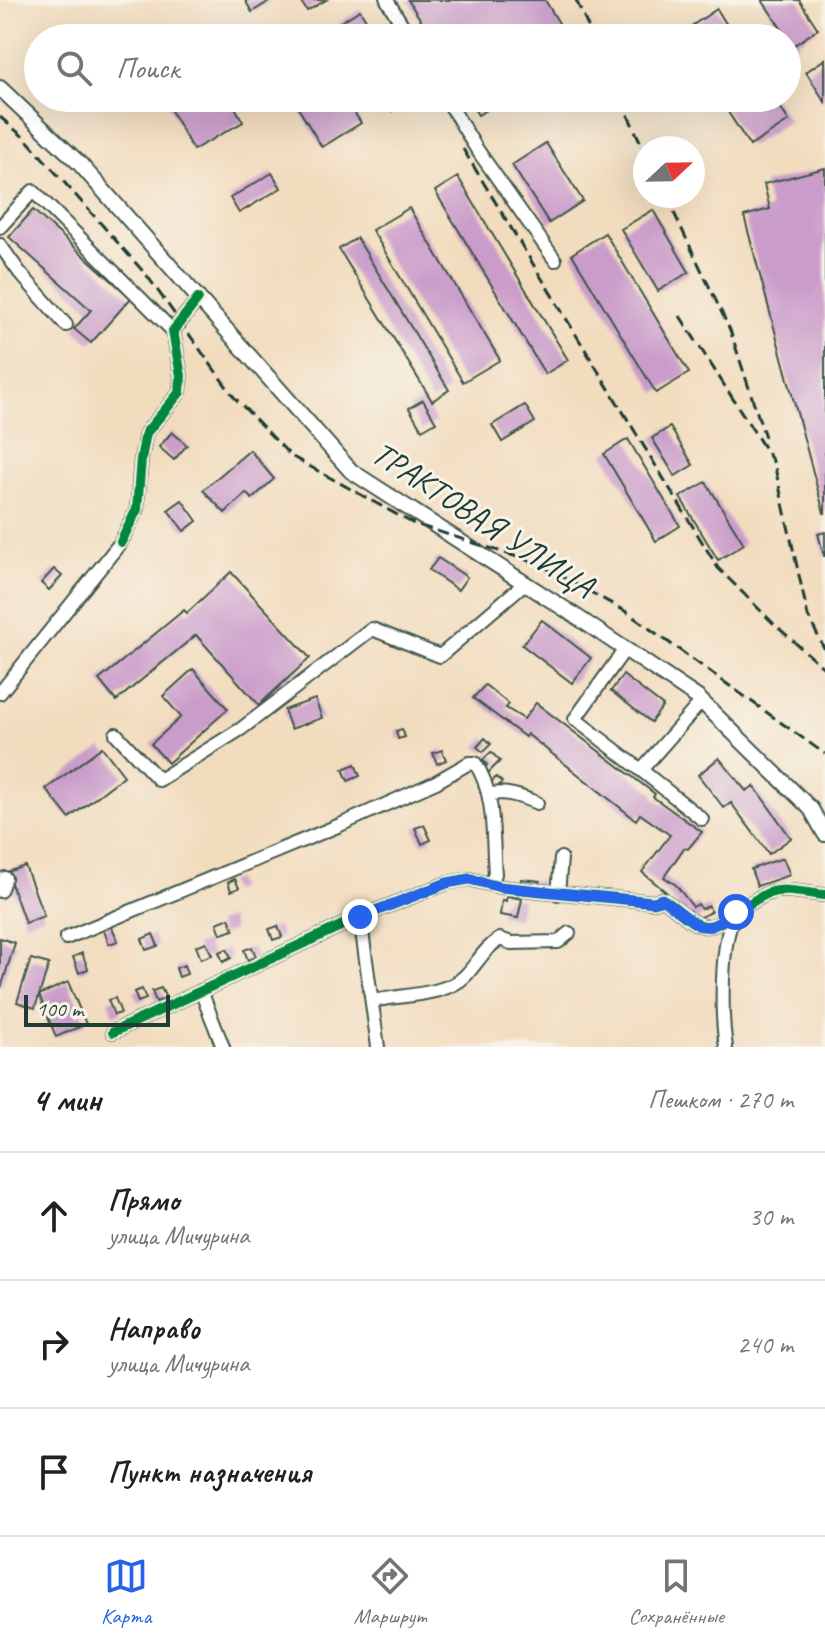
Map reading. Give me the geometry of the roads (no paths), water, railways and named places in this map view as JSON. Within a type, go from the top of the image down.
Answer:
[{"type":"main road","name":"ТРАКТОВАЯ УЛИЦА","points":[[0,88],[24,111]]},
{"type":"main road","name":"ТРАКТОВАЯ УЛИЦА","points":[[25,112],[80,164],[351,471],[701,702],[811,809],[825,834]]},
{"type":"street","points":[[387,0],[402,24]]},
{"type":"street","points":[[454,112],[555,260]]},
{"type":"street","points":[[0,227],[33,191],[173,331],[181,376],[180,392],[146,433],[137,509],[121,542],[0,693]]},
{"type":"street","points":[[0,245],[66,325]]},
{"type":"street","points":[[173,331],[198,299]]},
{"type":"street","points":[[116,734],[159,780],[241,729],[372,629],[440,656],[525,583]]},
{"type":"street","points":[[625,649],[575,719],[702,819]]},
{"type":"street","points":[[641,770],[701,702]]},
{"type":"street","points":[[66,938],[340,825],[436,782],[469,763],[479,767],[489,795],[495,874],[491,883]]},
{"type":"street","points":[[489,795],[498,792],[537,803]]},
{"type":"street","points":[[558,894],[561,858]]},
{"type":"street","points":[[0,891],[5,878]]},
{"type":"street","points":[[113,1032],[360,917],[447,883],[469,879],[558,894],[654,902],[662,899],[699,926],[711,927],[752,900],[771,892],[825,895]]},
{"type":"street","points":[[726,1047],[722,988],[726,929],[736,912]]},
{"type":"street","points":[[360,917],[378,1047]]},
{"type":"street","points":[[373,1001],[425,993],[451,985],[464,977],[486,947],[500,939],[511,943],[558,942],[569,933]]},
{"type":"street","points":[[201,991],[223,1047]]},
{"type":"railway","points":[[576,0],[587,24]]},
{"type":"railway","points":[[626,112],[638,136]]},
{"type":"railway","points":[[0,117],[26,139],[148,277],[234,397],[291,456],[412,523],[539,564],[625,611],[825,754]]},
{"type":"railway","points":[[463,149],[718,568],[825,669]]},
{"type":"railway","points":[[672,208],[730,330],[765,437]]},
{"type":"railway","points":[[680,316],[774,463],[808,616],[825,650]]}]
